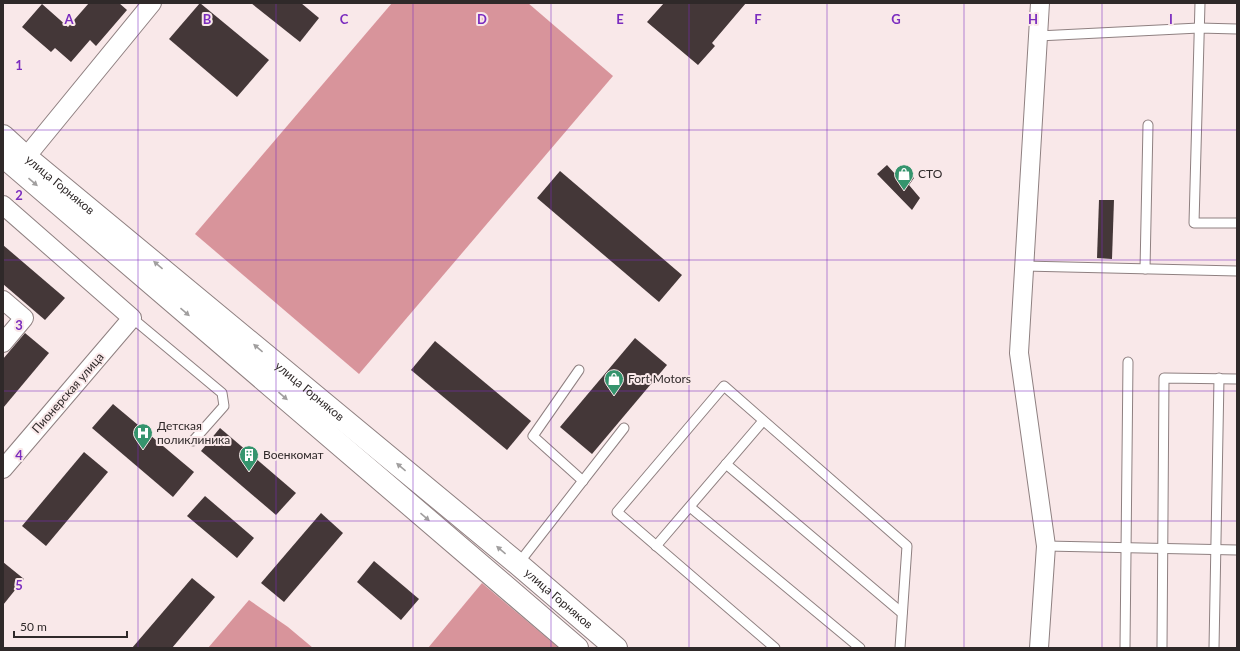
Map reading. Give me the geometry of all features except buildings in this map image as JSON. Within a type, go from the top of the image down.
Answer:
[{"type":"street","points":[[26,157],[152,3]]},
{"type":"street","points":[[1039,648],[1046,546],[1018,353],[1040,3]]},
{"type":"street","name":"улица Горняков","points":[[3,136],[26,157],[518,564],[616,648]]},
{"type":"street","name":"улица Горняков","points":[[3,156],[577,648]]},
{"type":"street","points":[[3,205],[132,318]]},
{"type":"street","points":[[3,300],[24,318],[3,343]]},
{"type":"street","name":"Пионерская улица","points":[[3,469],[132,318]]},
{"type":"lane","points":[[1200,3],[1194,222],[1237,223]]},
{"type":"lane","points":[[1038,36],[1199,28],[1237,29]]},
{"type":"lane","points":[[1145,269],[1148,125]]},
{"type":"lane","points":[[1024,266],[1237,271]]},
{"type":"lane","points":[[132,318],[222,393],[224,406],[193,441]]},
{"type":"lane","points":[[1125,648],[1128,362]]},
{"type":"lane","points":[[578,370],[533,436],[583,481]]},
{"type":"lane","points":[[1162,648],[1164,378],[1237,379]]},
{"type":"lane","points":[[1214,648],[1219,378]]},
{"type":"lane","points":[[775,648],[617,512],[724,386],[907,546],[900,648]]},
{"type":"lane","points":[[656,546],[764,421]]},
{"type":"lane","points":[[518,564],[624,428]]},
{"type":"lane","points":[[726,464],[902,613]]},
{"type":"lane","points":[[690,507],[860,648]]},
{"type":"lane","points":[[1046,546],[1237,550]]},
{"type":"shaded area","points":[[392,3],[528,3],[613,76],[359,374],[195,234]]},
{"type":"shaded area","points":[[482,583],[559,648],[428,648]]},
{"type":"shaded area","points":[[249,600],[288,627],[313,648],[208,648]]},
{"type":"place","name":"СТО","points":[[904,191]]},
{"type":"place","name":"Fort Motors","points":[[614,396]]},
{"type":"place","name":"Детская поликлиника","points":[[143,450]]},
{"type":"place","name":"Военкомат","points":[[249,472]]}]
